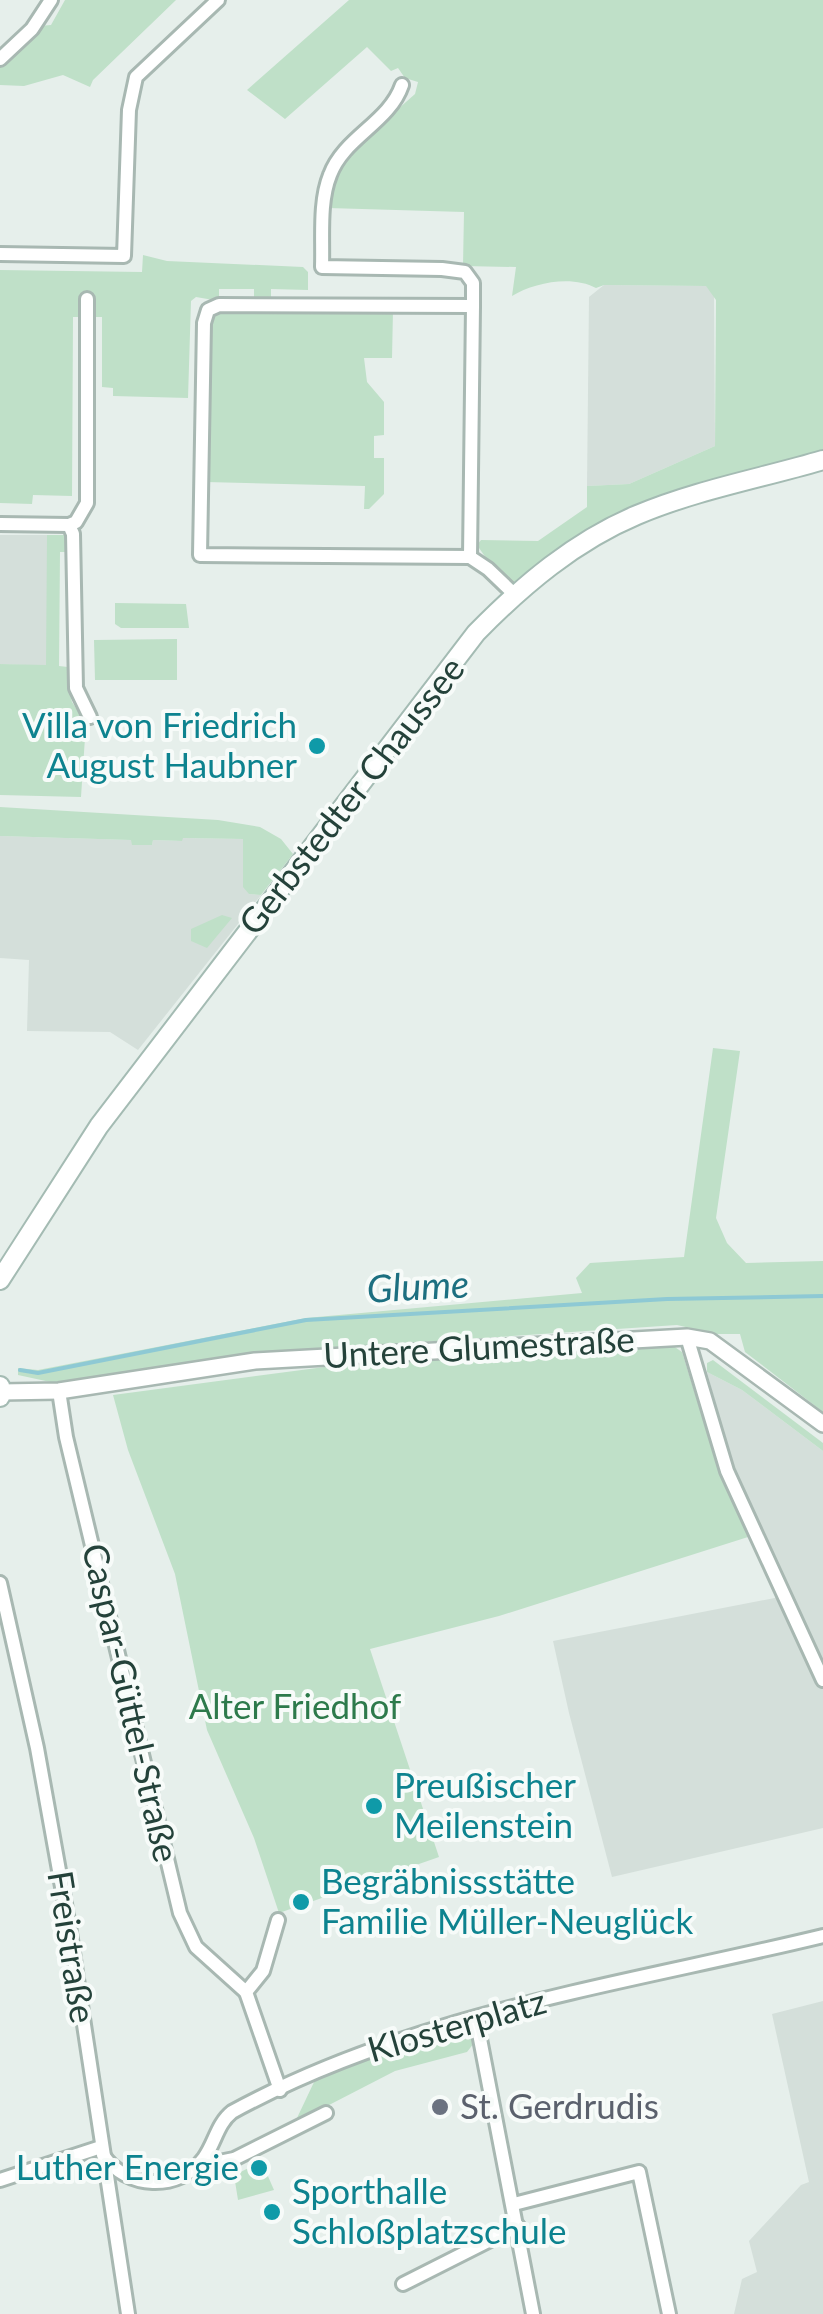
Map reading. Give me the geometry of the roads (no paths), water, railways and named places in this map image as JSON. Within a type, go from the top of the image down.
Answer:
[{"type":"main road","name":"Gerbstedter Chaussee","points":[[0,1280],[99,1126],[159,1045],[476,634],[514,594],[583,544],[638,514],[823,460]]},
{"type":"street","points":[[0,59],[32,30],[51,0]]},
{"type":"street","points":[[0,254],[124,256],[128,110],[136,77],[218,0]]},
{"type":"street","points":[[402,84],[396,100],[330,172],[325,192],[322,268],[442,268],[465,272],[472,283],[470,557]]},
{"type":"street","points":[[87,299],[86,502],[73,523],[76,688],[90,717]]},
{"type":"street","points":[[473,306],[219,305],[208,310],[204,323],[200,555],[470,557],[514,594]]},
{"type":"street","points":[[0,524],[73,523]]},
{"type":"street","points":[[687,1337],[727,1471],[823,1680]]},
{"type":"street","name":"Untere Glumestraße","points":[[0,1391],[58,1391],[255,1361],[687,1337],[710,1341],[823,1424]]},
{"type":"street","name":"Caspar-Güttel-Straße","points":[[58,1391],[180,1912],[196,1948],[246,1992]]},
{"type":"street","name":"Freistraße","points":[[0,1582],[37,1748],[69,1926],[128,2314]]},
{"type":"street","points":[[278,1920],[263,1971],[246,1992],[280,2090]]},
{"type":"street","name":"Klosterplatz","points":[[195,2167],[227,2116],[374,2047],[476,2018],[823,1936]]},
{"type":"street","points":[[476,2018],[534,2314]]},
{"type":"street","points":[[0,2180],[102,2151],[122,2176],[147,2182],[172,2178],[195,2167],[234,2159],[326,2113]]},
{"type":"street","points":[[514,2204],[639,2172],[670,2314]]},
{"type":"street","points":[[403,2284],[518,2226]]},
{"type":"waterway","name":"Glume","points":[[20,1370],[38,1373],[306,1320],[667,1299],[823,1296]]},
{"type":"place","name":"Villa von Friedrich August Haubner","points":[[317,746]]},
{"type":"place","name":"Preußischer Meilenstein","points":[[374,1806]]},
{"type":"place","name":"Begräbnissstätte Familie Müller-Neuglück","points":[[301,1902]]},
{"type":"place","name":"St. Gerdrudis","points":[[440,2107]]},
{"type":"place","name":"Luther Energie","points":[[259,2168]]},
{"type":"place","name":"Sporthalle Schloßplatzschule","points":[[272,2212]]},
{"type":"park label","name":"Alter Friedhof","points":[[295,1707]]}]
